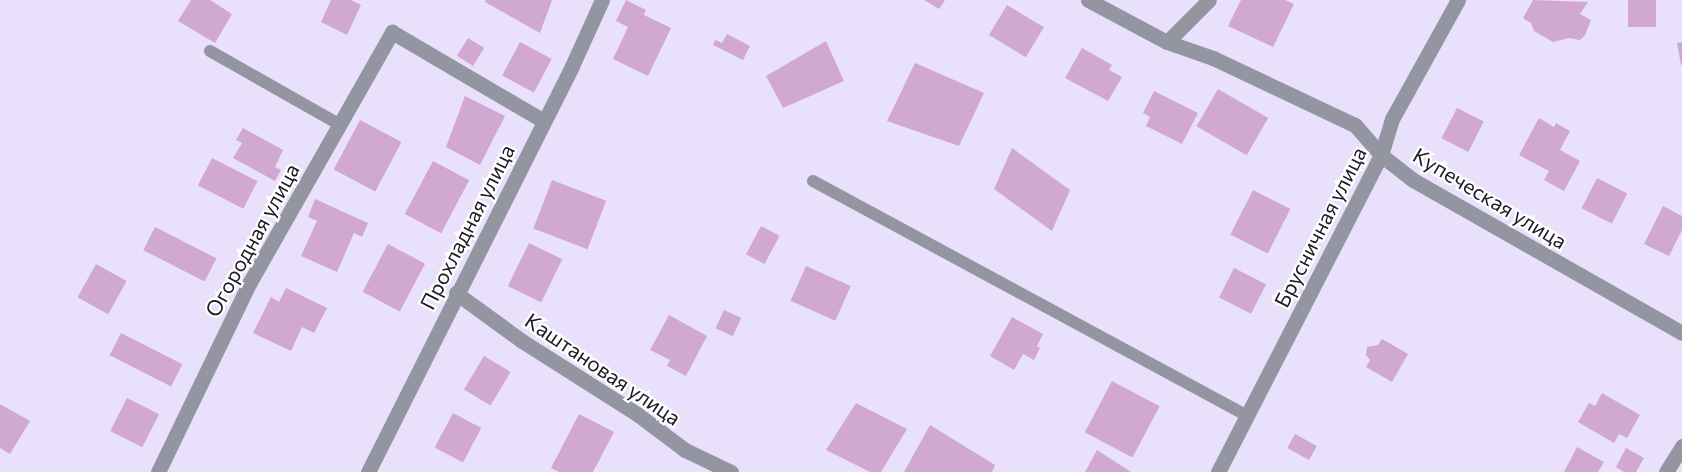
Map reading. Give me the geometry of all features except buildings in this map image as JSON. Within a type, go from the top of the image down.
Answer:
[{"type":"street","name":"Прохладная улица","points":[[368,472],[602,0]]},
{"type":"street","name":"Купеческая улица","points":[[1088,0],[1167,42],[1213,58],[1355,125],[1382,155],[1413,180],[1682,333]]},
{"type":"street","points":[[1167,42],[1209,0]]},
{"type":"street","name":"Брусничная улица","points":[[1218,472],[1382,155],[1392,119],[1458,0]]},
{"type":"street","name":"Огородная улица","points":[[158,472],[250,282],[392,32],[544,121]]},
{"type":"street","name":"Каштановая улица","points":[[456,293],[522,340],[637,414],[685,450],[731,472]]},
{"type":"street","points":[[1666,472],[1682,446]]},
{"type":"lane","points":[[210,51],[340,125]]},
{"type":"lane","points":[[813,181],[1247,416]]}]
